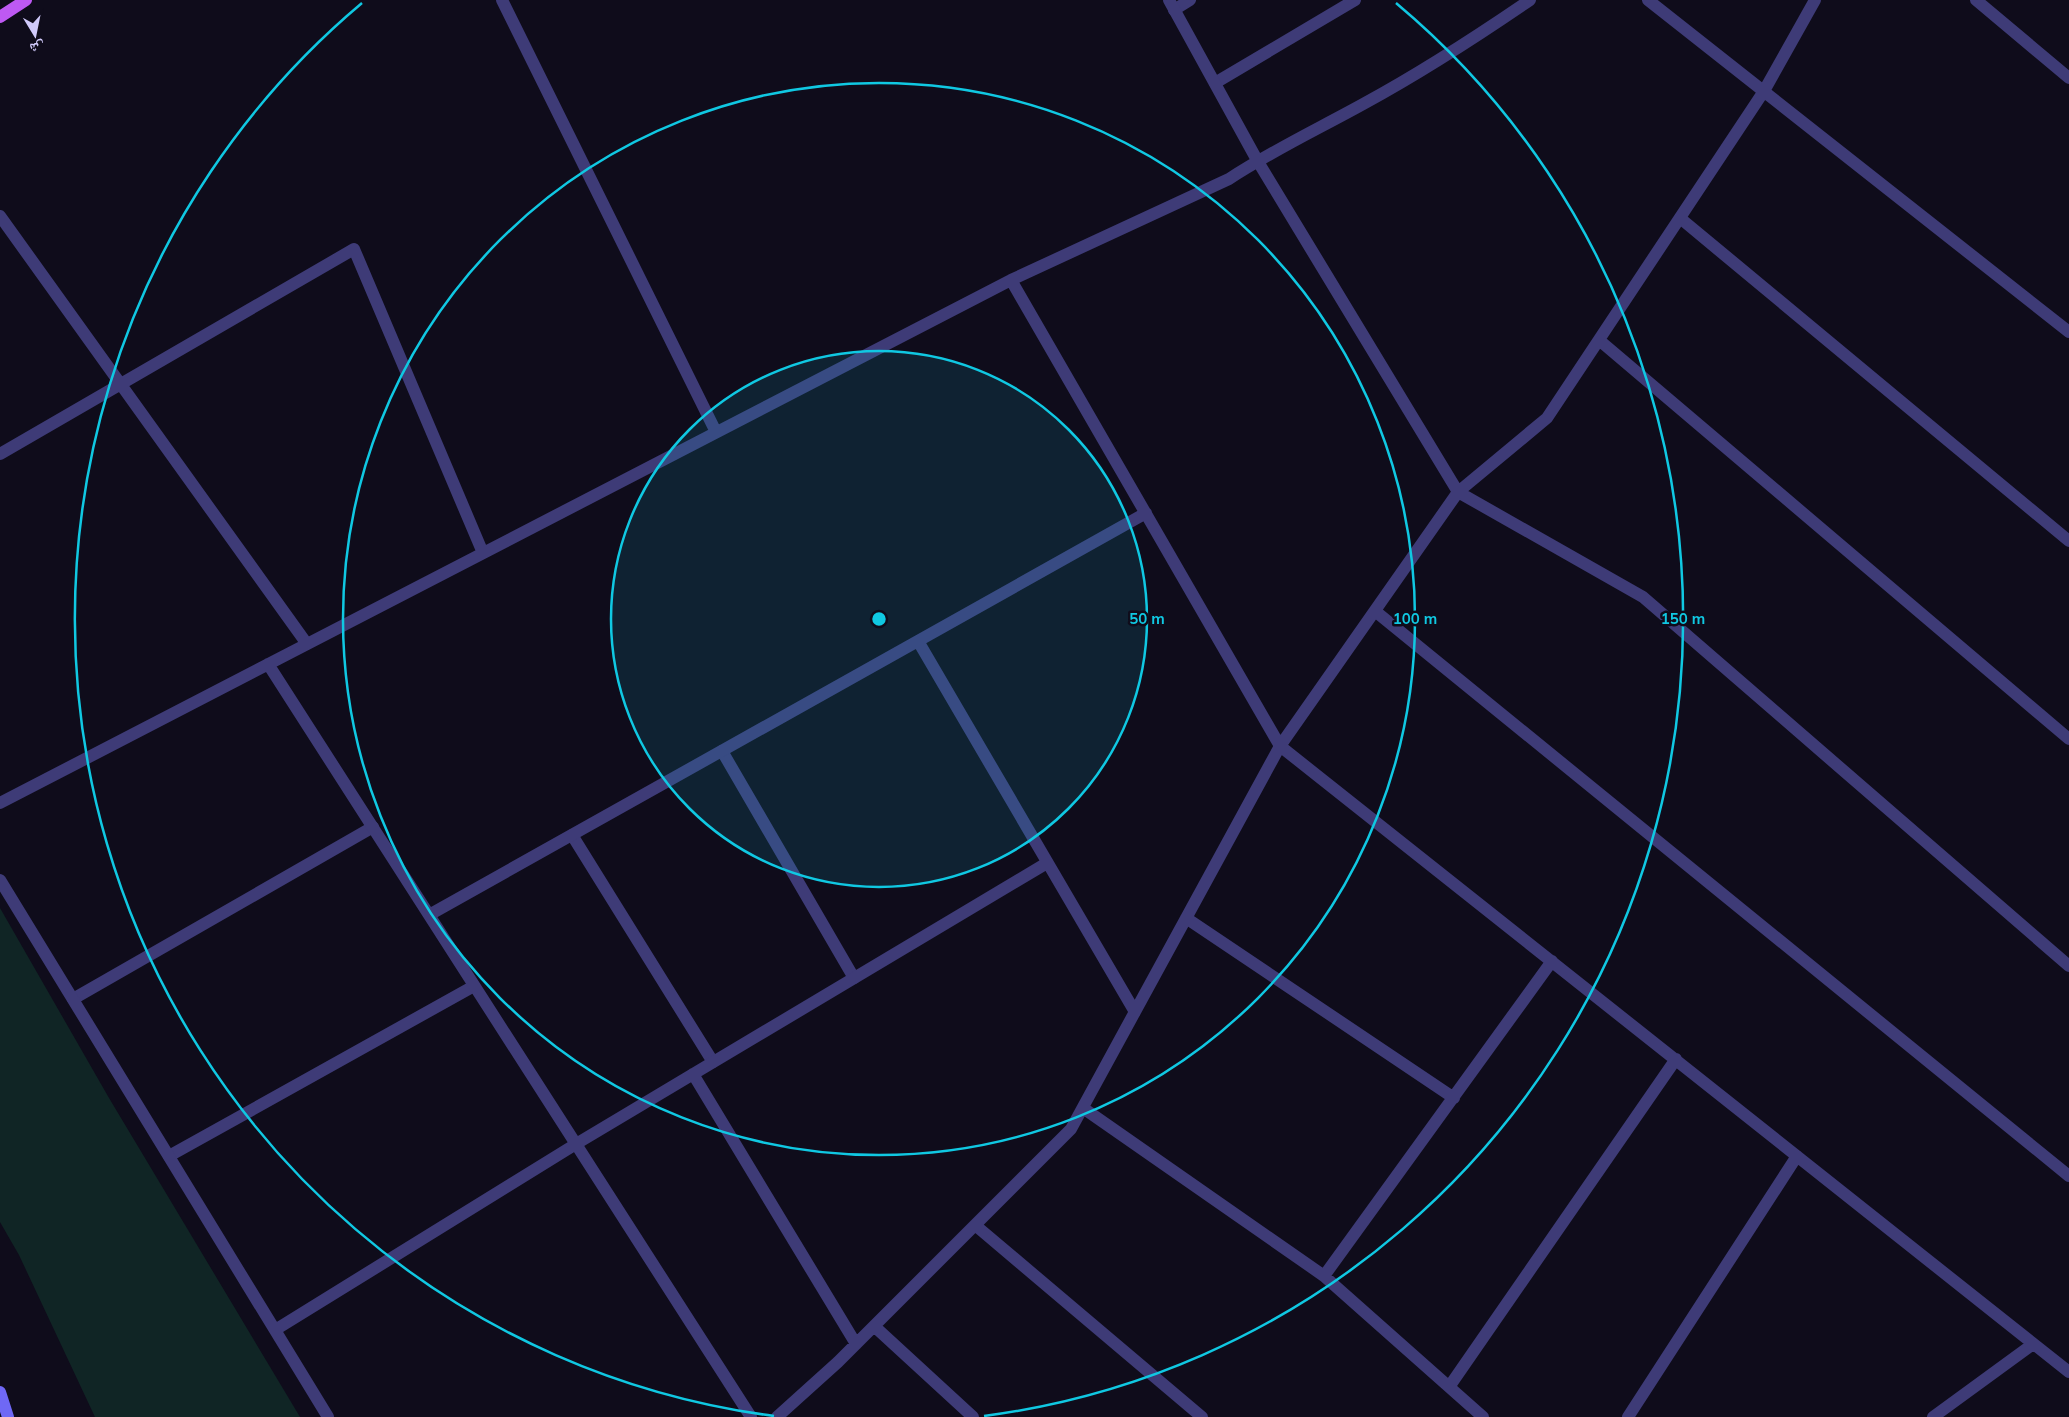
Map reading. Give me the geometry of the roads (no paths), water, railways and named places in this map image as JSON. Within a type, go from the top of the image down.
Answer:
[{"type":"main road","points":[[0,17],[26,0]]},
{"type":"street","points":[[502,0],[716,432]]},
{"type":"street","points":[[1190,0],[1172,5],[1257,160],[1458,492],[1643,597],[2069,966]]},
{"type":"street","points":[[1215,83],[1355,0]]},
{"type":"street","points":[[0,803],[1011,280],[1229,179],[1257,160],[1366,103],[1461,47],[1530,0]]},
{"type":"street","points":[[1648,0],[2069,332]]},
{"type":"street","points":[[777,1417],[856,1344],[1071,1130],[1280,746],[1458,492],[1548,418],[1764,91],[1815,0]]},
{"type":"street","points":[[1976,0],[2069,78]]},
{"type":"street","points":[[0,216],[307,644]]},
{"type":"street","points":[[1680,218],[2069,541]]},
{"type":"street","points":[[0,454],[354,249],[483,553]]},
{"type":"street","points":[[1011,280],[1280,746],[2069,1372]]},
{"type":"street","points":[[1599,340],[2069,739]]},
{"type":"street","points":[[429,915],[1146,513]]},
{"type":"street","points":[[1375,611],[2069,1176]]},
{"type":"street","points":[[918,641],[1134,1012]]},
{"type":"street","points":[[268,664],[751,1417]]},
{"type":"street","points":[[722,750],[854,978]]},
{"type":"street","points":[[73,999],[373,827]]},
{"type":"street","points":[[572,835],[713,1062]]},
{"type":"street","points":[[275,1330],[576,1144],[1047,862]]},
{"type":"street","points":[[0,880],[328,1417]]},
{"type":"street","points":[[1186,918],[1454,1098]]},
{"type":"street","points":[[1324,1276],[1552,962]]},
{"type":"street","points":[[169,1156],[474,986]]},
{"type":"street","points":[[1449,1387],[1676,1060]]},
{"type":"street","points":[[693,1074],[856,1344]]},
{"type":"street","points":[[1083,1108],[1324,1276],[1482,1417]]},
{"type":"street","points":[[1628,1417],[1797,1156]]},
{"type":"street","points":[[975,1225],[1202,1417]]},
{"type":"street","points":[[874,1326],[974,1417]]},
{"type":"street","points":[[1933,1417],[2034,1344]]},
{"type":"street","points":[[0,1392],[8,1417]]}]
